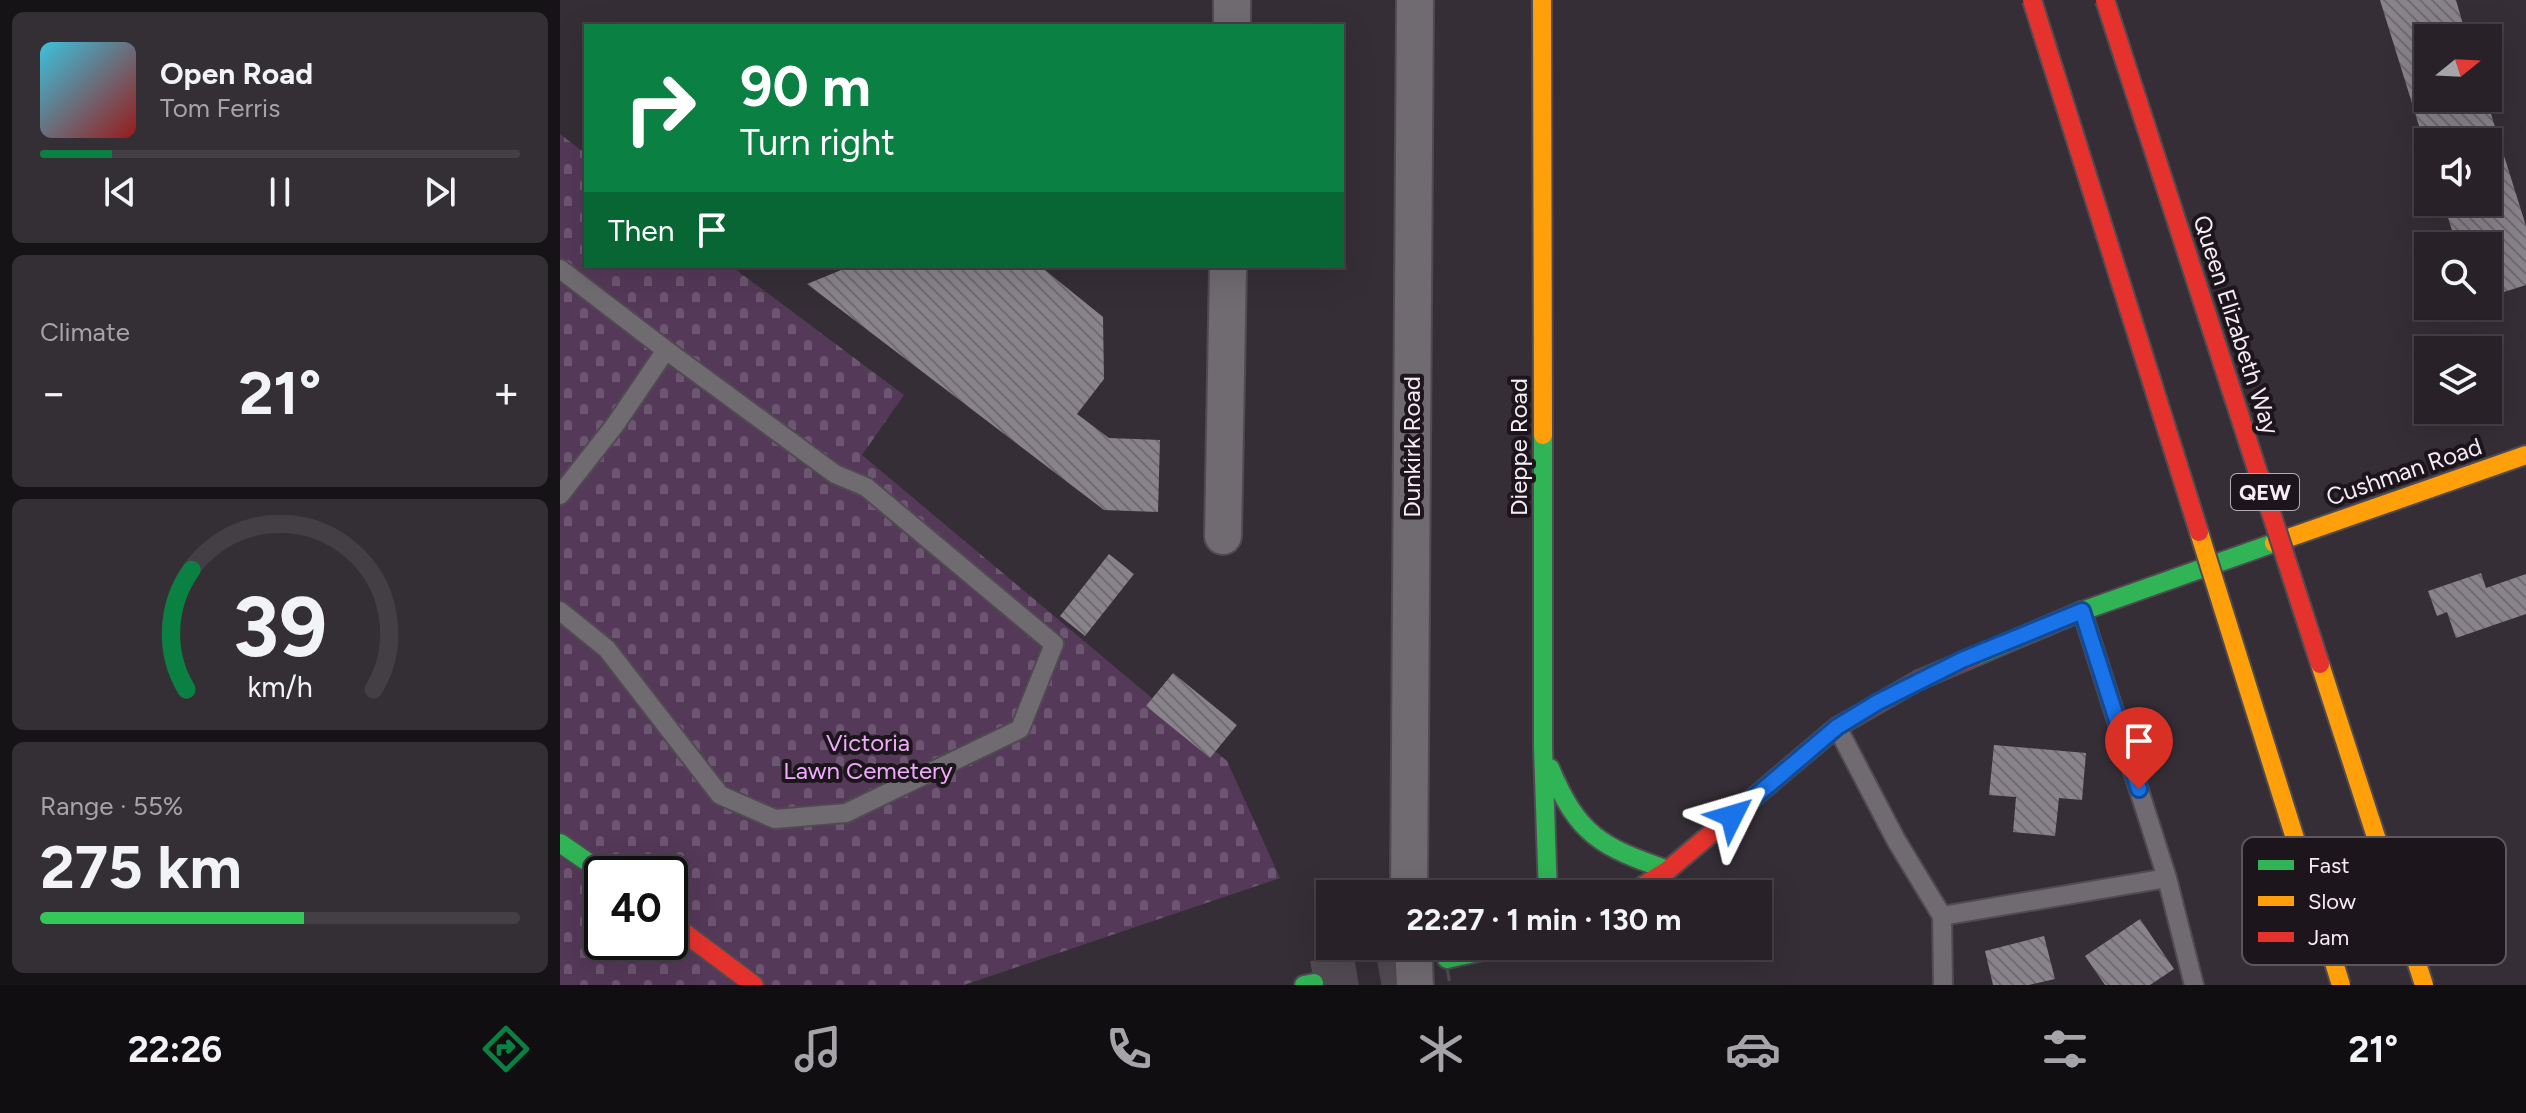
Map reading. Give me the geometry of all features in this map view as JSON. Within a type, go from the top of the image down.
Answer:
[{"type":"main road","name":"Dieppe Road","points":[[1542,0],[1543,748],[1548,880]]},
{"type":"main road","points":[[2032,0],[2295,837]]},
{"type":"main road","name":"Queen Elizabeth Way","points":[[2105,0],[2376,837]]},
{"type":"main road","name":"Cushman Road","points":[[1652,880],[1837,727],[1919,680],[2082,611],[2526,455]]},
{"type":"main road","points":[[1543,748],[1558,789],[1573,817],[1590,835],[1623,854],[1668,870]]},
{"type":"main road","points":[[560,843],[584,860]]},
{"type":"main road","points":[[688,936],[754,985]]},
{"type":"main road","points":[[2335,965],[2341,985]]},
{"type":"main road","name":"Queen Elizabeth Way","points":[[2418,965],[2424,985]]},
{"type":"street","points":[[1232,0],[1232,24]]},
{"type":"street","name":"Dunkirk Road","points":[[1409,880],[1415,0]]},
{"type":"street","points":[[1223,536],[1228,268]]},
{"type":"street","points":[[1414,960],[1415,985]]},
{"type":"lane","points":[[560,269],[835,474],[866,487],[1054,644],[1020,729],[846,813],[775,819],[720,795],[607,649],[560,611]]},
{"type":"lane","points":[[560,495],[615,425],[666,350]]},
{"type":"lane","points":[[2082,611],[2167,878],[2194,985]]},
{"type":"lane","points":[[1837,727],[1896,840],[1942,916],[1943,985]]},
{"type":"lane","points":[[1942,916],[2167,878]]},
{"type":"green space","name":"Victoria Lawn Cemetery","points":[[560,134],[584,152],[584,268],[734,268],[904,395],[862,455],[1227,761],[1280,878],[964,985],[560,985]]},
{"type":"building","points":[[2380,0],[2456,0],[2463,24],[2414,24],[2414,110]]},
{"type":"building","points":[[2415,112],[2490,112],[2495,128],[2420,128]]},
{"type":"building","points":[[2502,149],[2526,226],[2526,285],[2502,293],[2502,232],[2453,232],[2447,216],[2502,216]]},
{"type":"building","points":[[846,268],[1042,268],[1103,317],[1104,379],[1077,414],[1109,438],[1160,440],[1158,512],[1104,510],[807,284]]},
{"type":"building","points":[[1109,554],[1134,574],[1085,636],[1060,616]]},
{"type":"building","points":[[2481,573],[2486,588],[2526,574],[2526,614],[2456,638],[2447,612],[2437,616],[2428,591]]},
{"type":"building","points":[[1173,673],[1237,725],[1210,758],[1146,706]]},
{"type":"building","points":[[1994,745],[2086,753],[2082,800],[2059,798],[2055,836],[2013,832],[2016,797],[1989,795]]},
{"type":"building","points":[[2140,919],[2174,969],[2150,985],[2105,985],[2085,956]]},
{"type":"building","points":[[2044,936],[2055,979],[2029,985],[1993,985],[1985,951]]},
{"type":"tunnel","points":[[1314,983],[1441,960]]},
{"type":"traffic: fast","points":[[1543,435],[1543,748],[1548,880]]},
{"type":"traffic: fast","points":[[1976,656],[2082,611],[2274,543]]},
{"type":"traffic: fast","points":[[1550,768],[1571,809],[1594,836],[1625,854],[1668,870]]},
{"type":"traffic: fast","points":[[560,843],[584,860]]},
{"type":"traffic: fast","points":[[1304,985],[1314,983]]},
{"type":"traffic: slow","points":[[1542,0],[1543,435]]},
{"type":"traffic: slow","points":[[2274,543],[2526,455]]},
{"type":"traffic: slow","points":[[2199,532],[2295,837]]},
{"type":"traffic: slow","points":[[2320,664],[2376,837]]},
{"type":"traffic: slow","points":[[2335,965],[2341,985]]},
{"type":"traffic: slow","points":[[2418,965],[2424,985]]},
{"type":"traffic: jam","points":[[2032,0],[2199,532]]},
{"type":"traffic: jam","points":[[2105,0],[2320,664]]},
{"type":"traffic: jam","points":[[1652,880],[1837,727],[1919,680],[1976,656]]},
{"type":"traffic: jam","points":[[688,936],[754,985]]},
{"type":"route","points":[[1732,816],[1837,727],[1878,702],[1962,660],[2082,611],[2139,789]]}]
